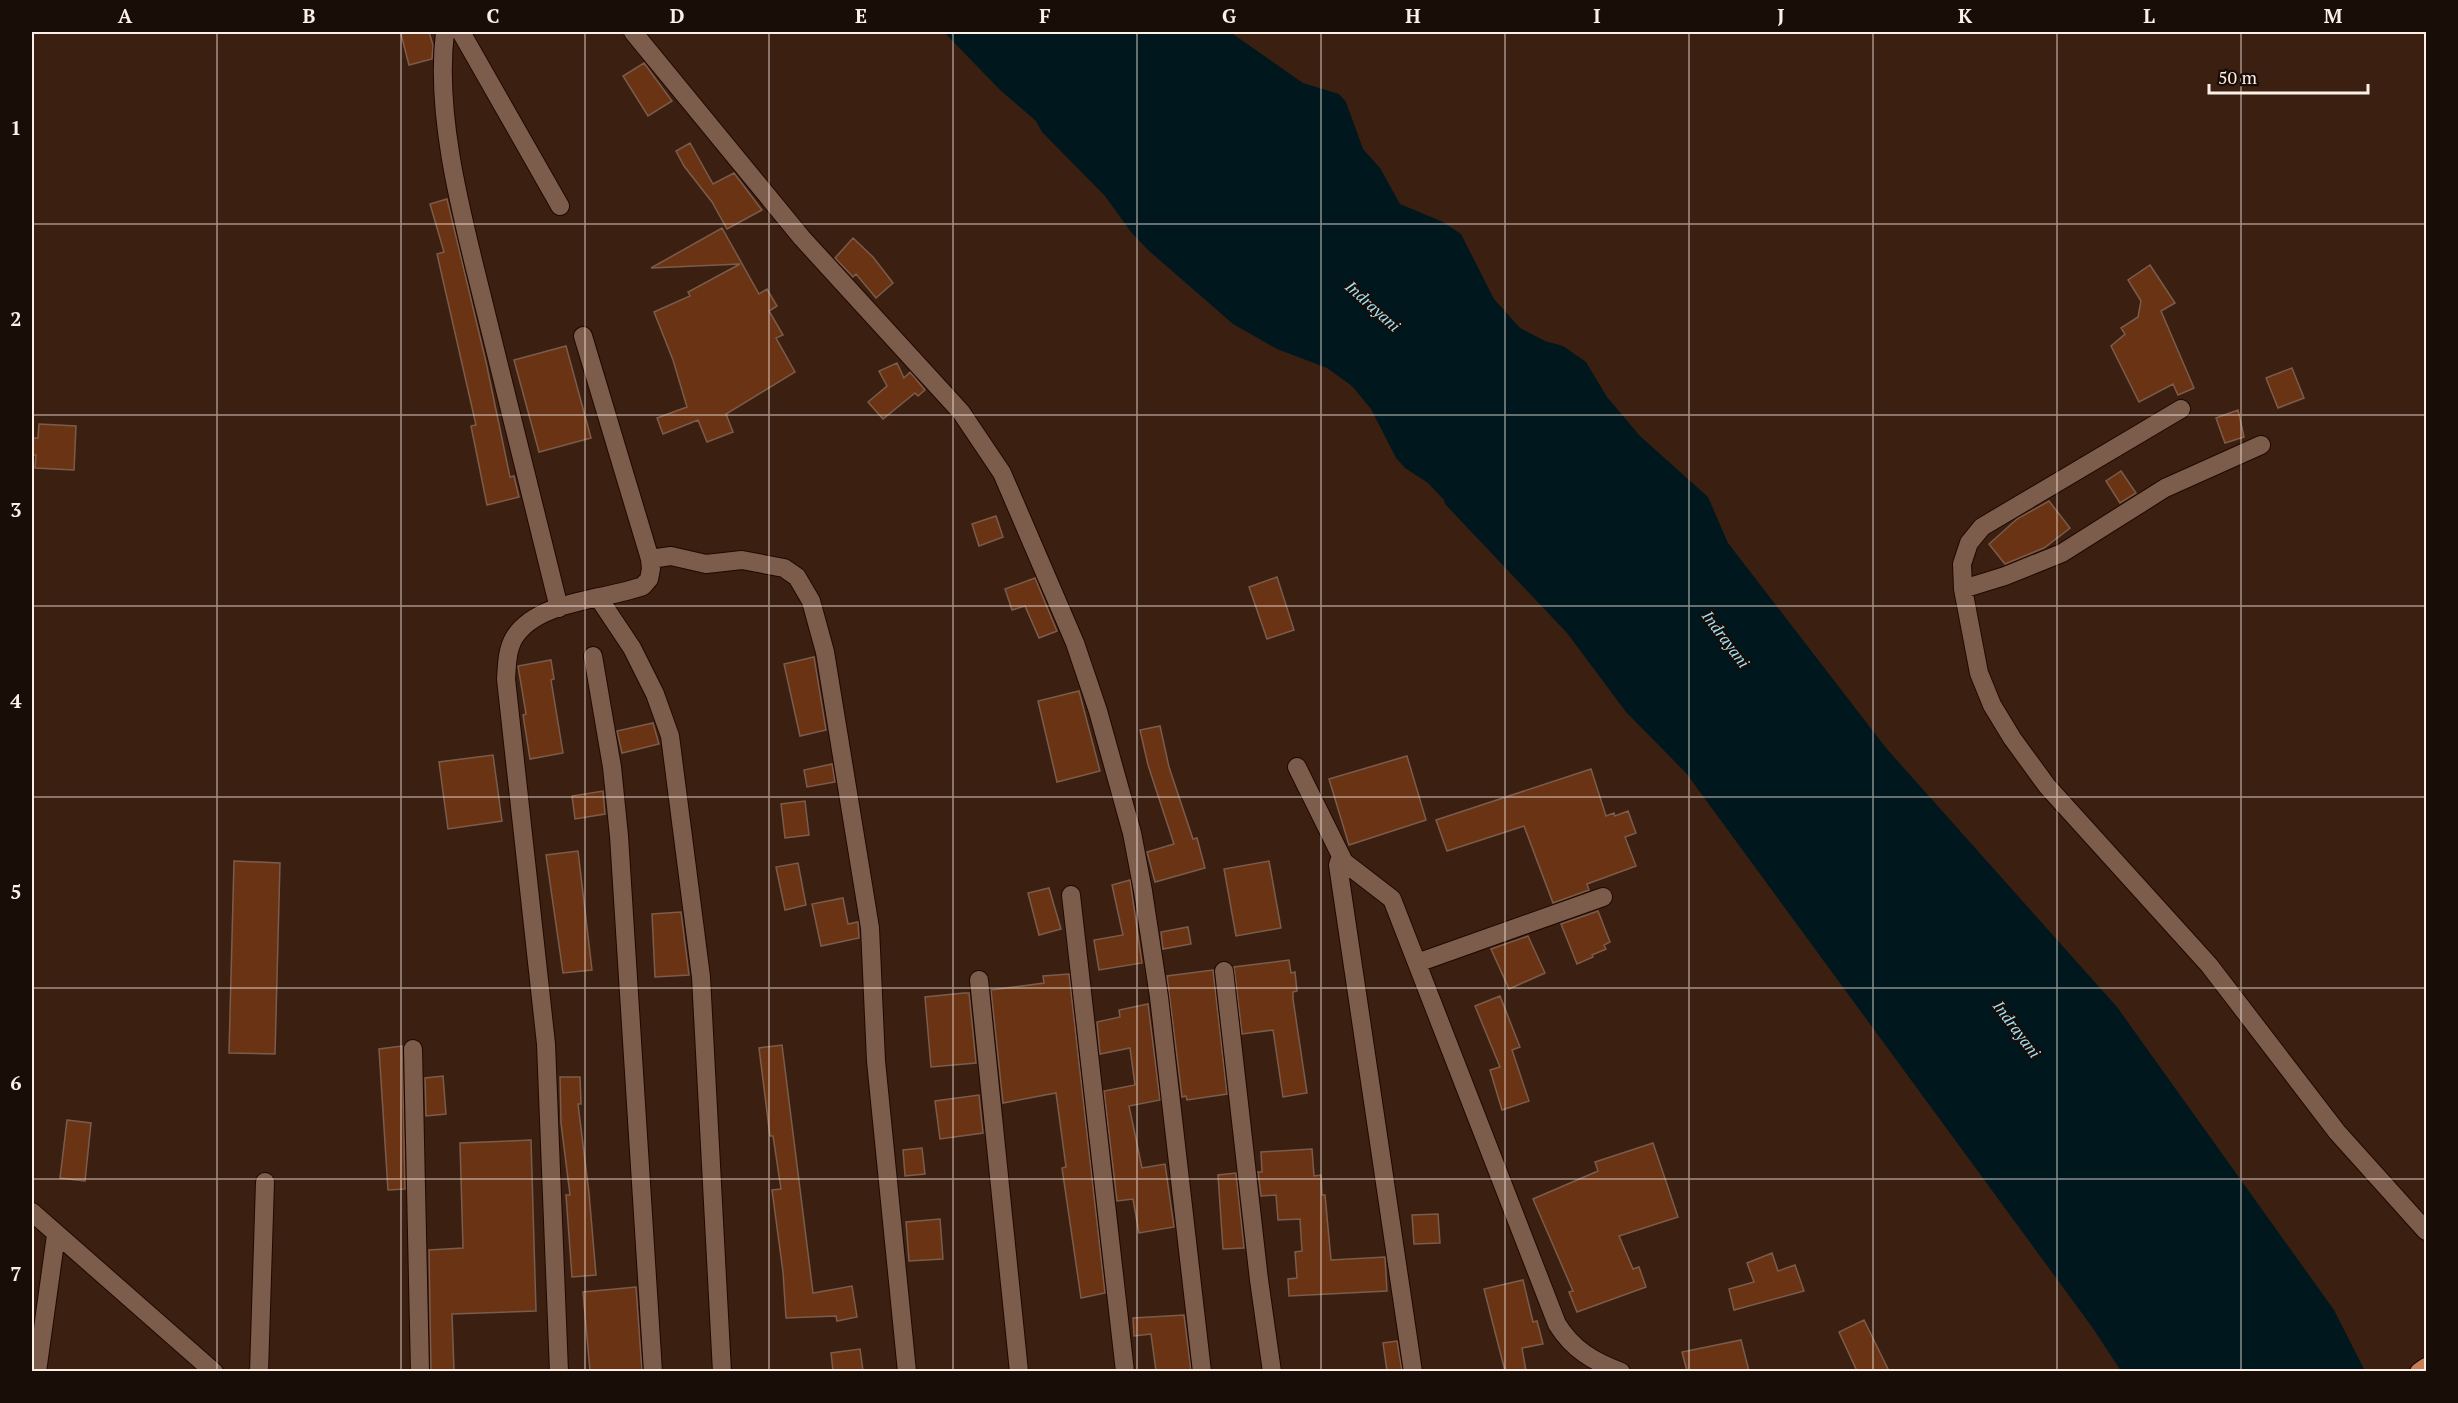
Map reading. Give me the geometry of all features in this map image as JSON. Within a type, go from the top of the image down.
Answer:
[{"type":"main road","points":[[2420,1371],[2427,1367]]},
{"type":"street","points":[[445,32],[443,76],[452,159],[473,259],[559,608]]},
{"type":"street","points":[[460,32],[560,206]]},
{"type":"street","points":[[633,32],[802,238],[962,412],[1002,473],[1071,632],[1098,711],[1132,833],[1143,891],[1159,997],[1202,1371]]},
{"type":"street","points":[[559,1371],[546,1044],[506,679],[508,658],[514,638],[525,625],[559,608],[598,597],[628,592],[643,586],[649,579],[651,569],[650,559],[583,336]]},
{"type":"street","points":[[2181,409],[1982,527],[1969,543],[1962,564],[1963,589],[1979,672],[1992,705],[2019,748],[2047,786],[2209,965],[2337,1132],[2427,1231]]},
{"type":"street","points":[[1963,589],[2005,576],[2062,553],[2165,488],[2261,445]]},
{"type":"street","points":[[650,559],[671,556],[706,564],[742,560],[784,568],[797,577],[811,601],[825,652],[870,928],[876,1061],[907,1371]]},
{"type":"street","points":[[598,597],[632,648],[655,694],[670,736],[701,977],[723,1371]]},
{"type":"street","points":[[593,656],[612,767],[619,836],[653,1371]]},
{"type":"street","points":[[1297,766],[1344,862],[1392,899],[1480,1131],[1557,1324],[1566,1339],[1581,1353],[1621,1371]]},
{"type":"street","points":[[1341,855],[1338,865],[1413,1371]]},
{"type":"street","points":[[1071,895],[1125,1371]]},
{"type":"street","points":[[1417,963],[1603,897]]},
{"type":"street","points":[[1224,971],[1272,1371]]},
{"type":"street","points":[[979,980],[1019,1371]]},
{"type":"street","points":[[413,1049],[420,1371]]},
{"type":"street","points":[[259,1371],[265,1182]]},
{"type":"street","points":[[32,1212],[214,1371]]},
{"type":"street","points":[[36,1371],[56,1235]]},
{"type":"water","name":"Indrayani","points":[[944,32],[1230,32],[1303,83],[1339,94],[1346,102],[1363,149],[1380,168],[1400,204],[1443,222],[1461,234],[1494,299],[1520,328],[1545,341],[1563,346],[1586,362],[1607,397],[1640,436],[1708,497],[1728,543],[1886,748],[2117,1007],[2334,1310],[2365,1371],[2121,1371],[2092,1327],[1686,773],[1626,712],[1567,633],[1445,504],[1428,483],[1405,468],[1396,458],[1371,409],[1352,386],[1327,368],[1277,349],[1233,324],[1148,250],[1131,232],[1105,196],[1042,132],[1036,121],[1000,90]]},
{"type":"building","points":[[429,32],[433,45],[432,59],[409,65],[401,34]]},
{"type":"building","points":[[644,63],[672,101],[648,116],[623,76]]},
{"type":"building","points":[[690,143],[713,184],[734,173],[762,210],[727,229],[712,202],[684,166],[676,151]]},
{"type":"building","points":[[447,199],[486,362],[510,477],[514,476],[519,497],[487,505],[471,426],[476,425],[437,254],[444,252],[430,204]]},
{"type":"building","points":[[722,228],[759,294],[767,289],[777,306],[769,311],[783,335],[776,338],[795,372],[726,414],[733,432],[707,442],[698,420],[663,434],[657,418],[687,407],[673,360],[654,312],[690,296],[688,292],[740,264],[651,268]]},
{"type":"building","points":[[853,238],[873,257],[893,283],[876,298],[856,274],[853,277],[835,258]]},
{"type":"building","points":[[2150,265],[2175,303],[2161,311],[2194,388],[2178,395],[2173,384],[2139,402],[2111,346],[2125,334],[2121,328],[2138,317],[2141,301],[2128,280]]},
{"type":"building","points":[[566,346],[591,438],[539,452],[514,360]]},
{"type":"building","points":[[897,363],[904,378],[910,372],[925,390],[918,396],[915,393],[883,419],[868,402],[887,386],[879,371]]},
{"type":"building","points":[[2292,368],[2304,398],[2278,408],[2266,378]]},
{"type":"building","points":[[2238,410],[2244,437],[2225,443],[2216,418]]},
{"type":"building","points":[[39,424],[76,426],[74,470],[35,468],[36,455],[32,455],[32,438],[38,438]]},
{"type":"building","points":[[2121,471],[2136,493],[2120,503],[2106,481]]},
{"type":"building","points":[[2049,501],[2070,528],[2044,548],[2005,564],[1989,544],[2017,519]]},
{"type":"building","points":[[996,516],[1003,537],[979,546],[972,524]]},
{"type":"building","points":[[1277,577],[1294,630],[1267,639],[1249,587]]},
{"type":"building","points":[[1035,578],[1057,631],[1039,638],[1025,606],[1012,610],[1005,589]]},
{"type":"building","points":[[814,657],[826,730],[800,736],[784,664]]},
{"type":"building","points":[[551,660],[554,679],[551,680],[563,753],[530,759],[518,666]]},
{"type":"building","points":[[1079,691],[1100,771],[1057,782],[1038,701]]},
{"type":"building","points":[[653,723],[659,744],[622,753],[617,731]]},
{"type":"building","points":[[1160,726],[1169,767],[1193,839],[1197,838],[1205,868],[1155,882],[1147,852],[1174,844],[1148,765],[1140,730]]},
{"type":"building","points":[[493,755],[502,821],[448,829],[439,762]]},
{"type":"building","points":[[1407,756],[1426,820],[1349,845],[1329,779]]},
{"type":"building","points":[[832,764],[835,782],[807,787],[804,770]]},
{"type":"building","points":[[1591,769],[1606,816],[1614,813],[1615,816],[1628,811],[1636,833],[1625,837],[1636,866],[1587,884],[1589,890],[1553,903],[1524,826],[1447,851],[1436,820]]},
{"type":"building","points":[[603,791],[605,814],[575,819],[572,796]]},
{"type":"building","points":[[805,801],[809,835],[785,838],[781,804]]},
{"type":"building","points":[[578,851],[592,970],[563,973],[546,855]]},
{"type":"building","points":[[234,861],[280,863],[275,1054],[229,1053]]},
{"type":"building","points":[[1269,861],[1281,928],[1236,936],[1224,869]]},
{"type":"building","points":[[798,863],[806,905],[785,910],[776,867]]},
{"type":"building","points":[[1130,880],[1142,963],[1099,970],[1094,940],[1123,935],[1112,885]]},
{"type":"building","points":[[1049,888],[1061,929],[1039,935],[1028,893]]},
{"type":"building","points":[[843,898],[848,924],[858,922],[859,938],[821,946],[812,904]]},
{"type":"building","points":[[1598,911],[1610,942],[1604,945],[1606,949],[1577,964],[1561,924]]},
{"type":"building","points":[[681,912],[689,975],[655,977],[652,914]]},
{"type":"building","points":[[1188,927],[1191,944],[1163,949],[1161,932]]},
{"type":"building","points":[[1528,936],[1545,973],[1509,989],[1491,949]]},
{"type":"building","points":[[1289,960],[1291,973],[1295,972],[1297,991],[1293,992],[1293,999],[1307,1093],[1283,1097],[1273,1030],[1242,1034],[1234,967]]},
{"type":"building","points":[[1213,970],[1227,1094],[1187,1100],[1186,1096],[1182,1097],[1167,976]]},
{"type":"building","points":[[1069,974],[1105,1293],[1081,1298],[1062,1168],[1066,1167],[1056,1093],[1003,1103],[991,990],[1044,983],[1043,976]]},
{"type":"building","points":[[969,993],[976,1063],[931,1067],[925,997]]},
{"type":"building","points":[[1500,996],[1520,1047],[1512,1050],[1529,1101],[1502,1110],[1490,1070],[1500,1067],[1475,1006]]},
{"type":"building","points":[[1148,1004],[1160,1100],[1129,1106],[1142,1168],[1165,1164],[1174,1227],[1139,1233],[1133,1199],[1117,1201],[1104,1091],[1135,1085],[1130,1048],[1100,1054],[1097,1022],[1120,1017],[1119,1010]]},
{"type":"building","points":[[782,1045],[813,1293],[852,1286],[857,1317],[837,1321],[836,1316],[786,1318],[783,1272],[772,1190],[781,1189],[773,1136],[770,1136],[759,1048]]},
{"type":"building","points":[[402,1046],[405,1189],[388,1190],[379,1049]]},
{"type":"building","points":[[443,1076],[446,1114],[426,1116],[425,1078]]},
{"type":"building","points":[[560,1077],[580,1077],[581,1104],[578,1104],[596,1275],[572,1277],[566,1195],[570,1195],[561,1123]]},
{"type":"building","points":[[979,1095],[983,1133],[940,1139],[935,1101]]},
{"type":"building","points":[[67,1120],[91,1123],[85,1181],[60,1178]]},
{"type":"building","points":[[531,1140],[536,1311],[452,1314],[454,1371],[431,1371],[429,1250],[463,1248],[460,1143]]},
{"type":"building","points":[[1653,1143],[1678,1217],[1619,1236],[1633,1269],[1639,1267],[1646,1287],[1577,1312],[1569,1292],[1573,1291],[1533,1199],[1598,1171],[1595,1162]]},
{"type":"building","points":[[922,1148],[925,1174],[905,1176],[903,1150]]},
{"type":"building","points":[[1312,1149],[1314,1176],[1321,1175],[1322,1195],[1325,1195],[1331,1260],[1385,1257],[1387,1291],[1289,1296],[1288,1279],[1297,1278],[1295,1252],[1302,1251],[1300,1219],[1278,1220],[1276,1195],[1261,1196],[1258,1172],[1262,1172],[1261,1152]]},
{"type":"building","points":[[1236,1173],[1244,1248],[1223,1249],[1218,1175]]},
{"type":"building","points":[[1438,1214],[1440,1243],[1414,1244],[1412,1215]]},
{"type":"building","points":[[940,1219],[943,1259],[909,1261],[906,1222]]},
{"type":"building","points":[[1772,1253],[1778,1271],[1795,1265],[1804,1291],[1734,1310],[1729,1289],[1754,1282],[1747,1263]]},
{"type":"building","points":[[1523,1280],[1533,1322],[1537,1321],[1543,1344],[1522,1348],[1526,1371],[1505,1371],[1484,1289]]},
{"type":"building","points":[[636,1287],[642,1371],[590,1371],[583,1292]]},
{"type":"building","points":[[1184,1315],[1191,1371],[1156,1371],[1151,1334],[1134,1336],[1133,1318]]},
{"type":"building","points":[[1864,1320],[1889,1371],[1857,1371],[1839,1332]]},
{"type":"building","points":[[1741,1340],[1749,1371],[1687,1371],[1682,1352]]},
{"type":"building","points":[[1397,1341],[1402,1371],[1387,1371],[1383,1343]]},
{"type":"building","points":[[860,1349],[863,1371],[833,1371],[831,1353]]}]
